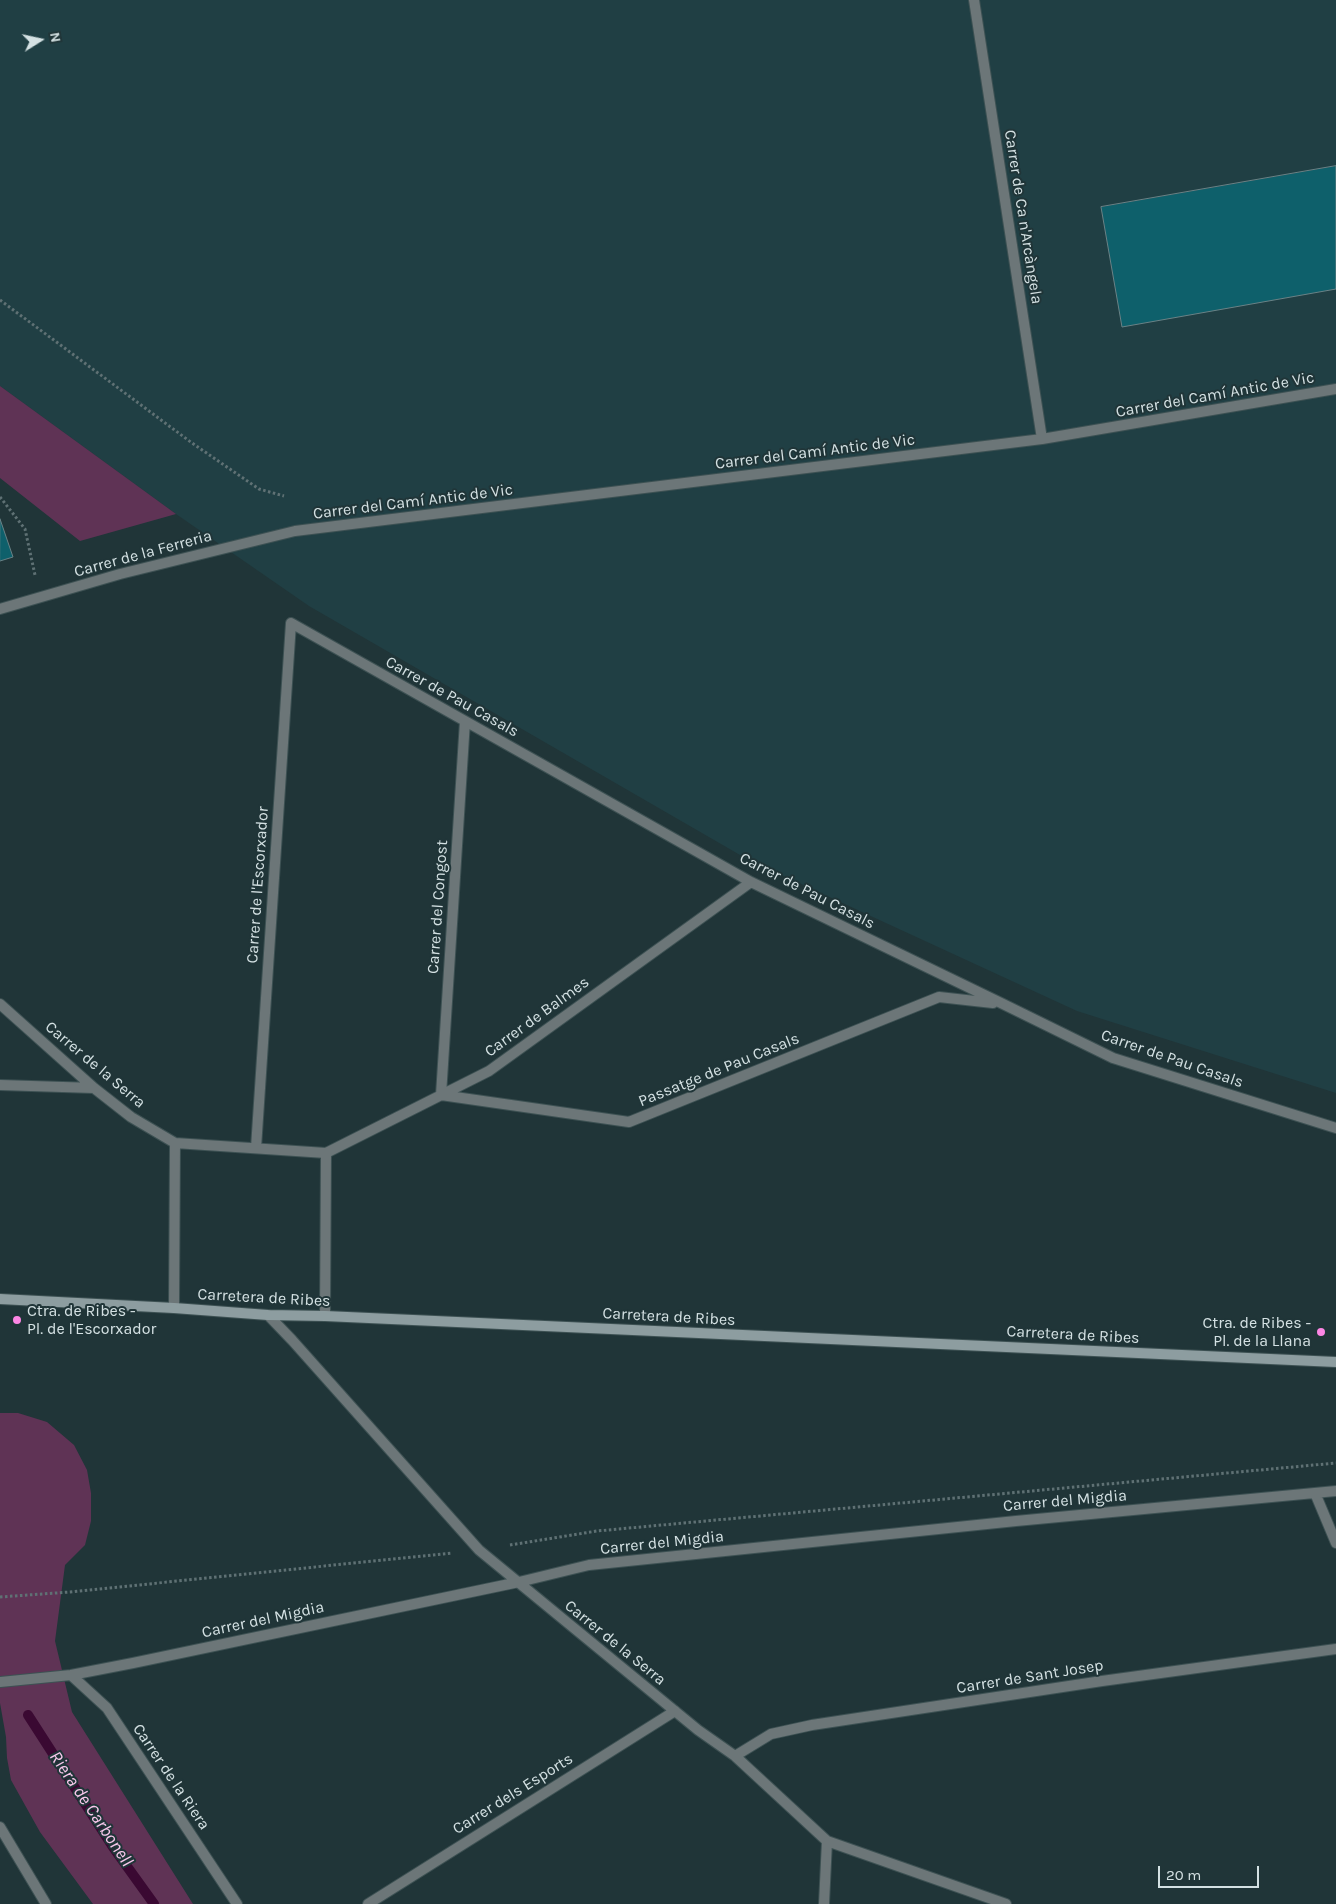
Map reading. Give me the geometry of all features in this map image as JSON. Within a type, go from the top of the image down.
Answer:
[{"type":"street","name":"Carrer de Ca n'Arcàngela","points":[[974,0],[1042,439]]},
{"type":"street","name":"Carrer del Camí Antic de Vic","points":[[295,531],[1042,439],[1336,389]]},
{"type":"street","name":"Carrer de la Ferreria","points":[[0,609],[116,575],[295,531]]},
{"type":"street","name":"Carrer de Pau Casals","points":[[291,622],[751,882],[1113,1058],[1336,1128]]},
{"type":"street","name":"Carrer de l'Escorxador","points":[[256,1148],[291,622]]},
{"type":"street","name":"Carrer del Congost","points":[[440,1095],[465,721]]},
{"type":"street","name":"Carrer de Balmes","points":[[326,1153],[489,1071],[751,882]]},
{"type":"street","name":"Passatge de Pau Casals","points":[[440,1095],[629,1122],[939,997],[1001,1003]]},
{"type":"street","name":"Carrer de la Serra","points":[[0,1004],[94,1088],[132,1117],[174,1144]]},
{"type":"street","points":[[0,1086],[94,1088]]},
{"type":"street","points":[[174,1308],[174,1144],[256,1148],[326,1153],[325,1316]]},
{"type":"street","name":"Carretera de Ribes","points":[[0,1299],[268,1315],[325,1316],[1336,1362]]},
{"type":"street","name":"Carrer de la Serra","points":[[268,1315],[480,1550],[698,1730],[735,1756],[827,1842],[1006,1904]]},
{"type":"street","name":"Carrer del Migdia","points":[[0,1682],[71,1675],[133,1663],[519,1582],[589,1565],[1016,1521],[1336,1491]]},
{"type":"street","points":[[1315,1493],[1336,1543]]},
{"type":"street","name":"Carrer de Sant Josep","points":[[735,1756],[771,1734],[812,1725],[1336,1649]]},
{"type":"street","name":"Carrer de la Riera","points":[[71,1675],[107,1708],[237,1904]]},
{"type":"street","name":"Carrer dels Esports","points":[[368,1904],[675,1711]]},
{"type":"street","points":[[0,1828],[46,1904]]},
{"type":"street","points":[[824,1904],[827,1842]]},
{"type":"path","points":[[0,300],[192,444],[259,489],[284,496]]},
{"type":"path","points":[[0,497],[25,529],[40,598]]},
{"type":"path","points":[[0,1597],[70,1592],[480,1550],[597,1531],[1336,1462]]},
{"type":"shaded area","points":[[0,0],[1336,0],[1336,1093],[1077,1011],[747,859],[309,606],[176,514],[0,386]]},
{"type":"shaded area","points":[[0,386],[176,514],[80,541],[0,478]]},
{"type":"shaded area","points":[[0,1413],[18,1413],[47,1422],[74,1445],[87,1470],[91,1493],[91,1521],[85,1545],[65,1565],[55,1641],[72,1712],[193,1904],[93,1904],[40,1832],[11,1780],[0,1703]]},
{"type":"building","points":[[1336,166],[1336,289],[1122,327],[1101,207]]},
{"type":"building","points":[[0,519],[13,557],[0,561]]},
{"type":"waterway","name":"Riera de Carbonell","points":[[28,1715],[113,1847],[154,1904]]},
{"type":"place","name":"Ctra. de Ribes - Pl. de l'Escorxador","points":[[17,1320]]},
{"type":"place","name":"Ctra. de Ribes - Pl. de la Llana","points":[[1321,1332]]}]
